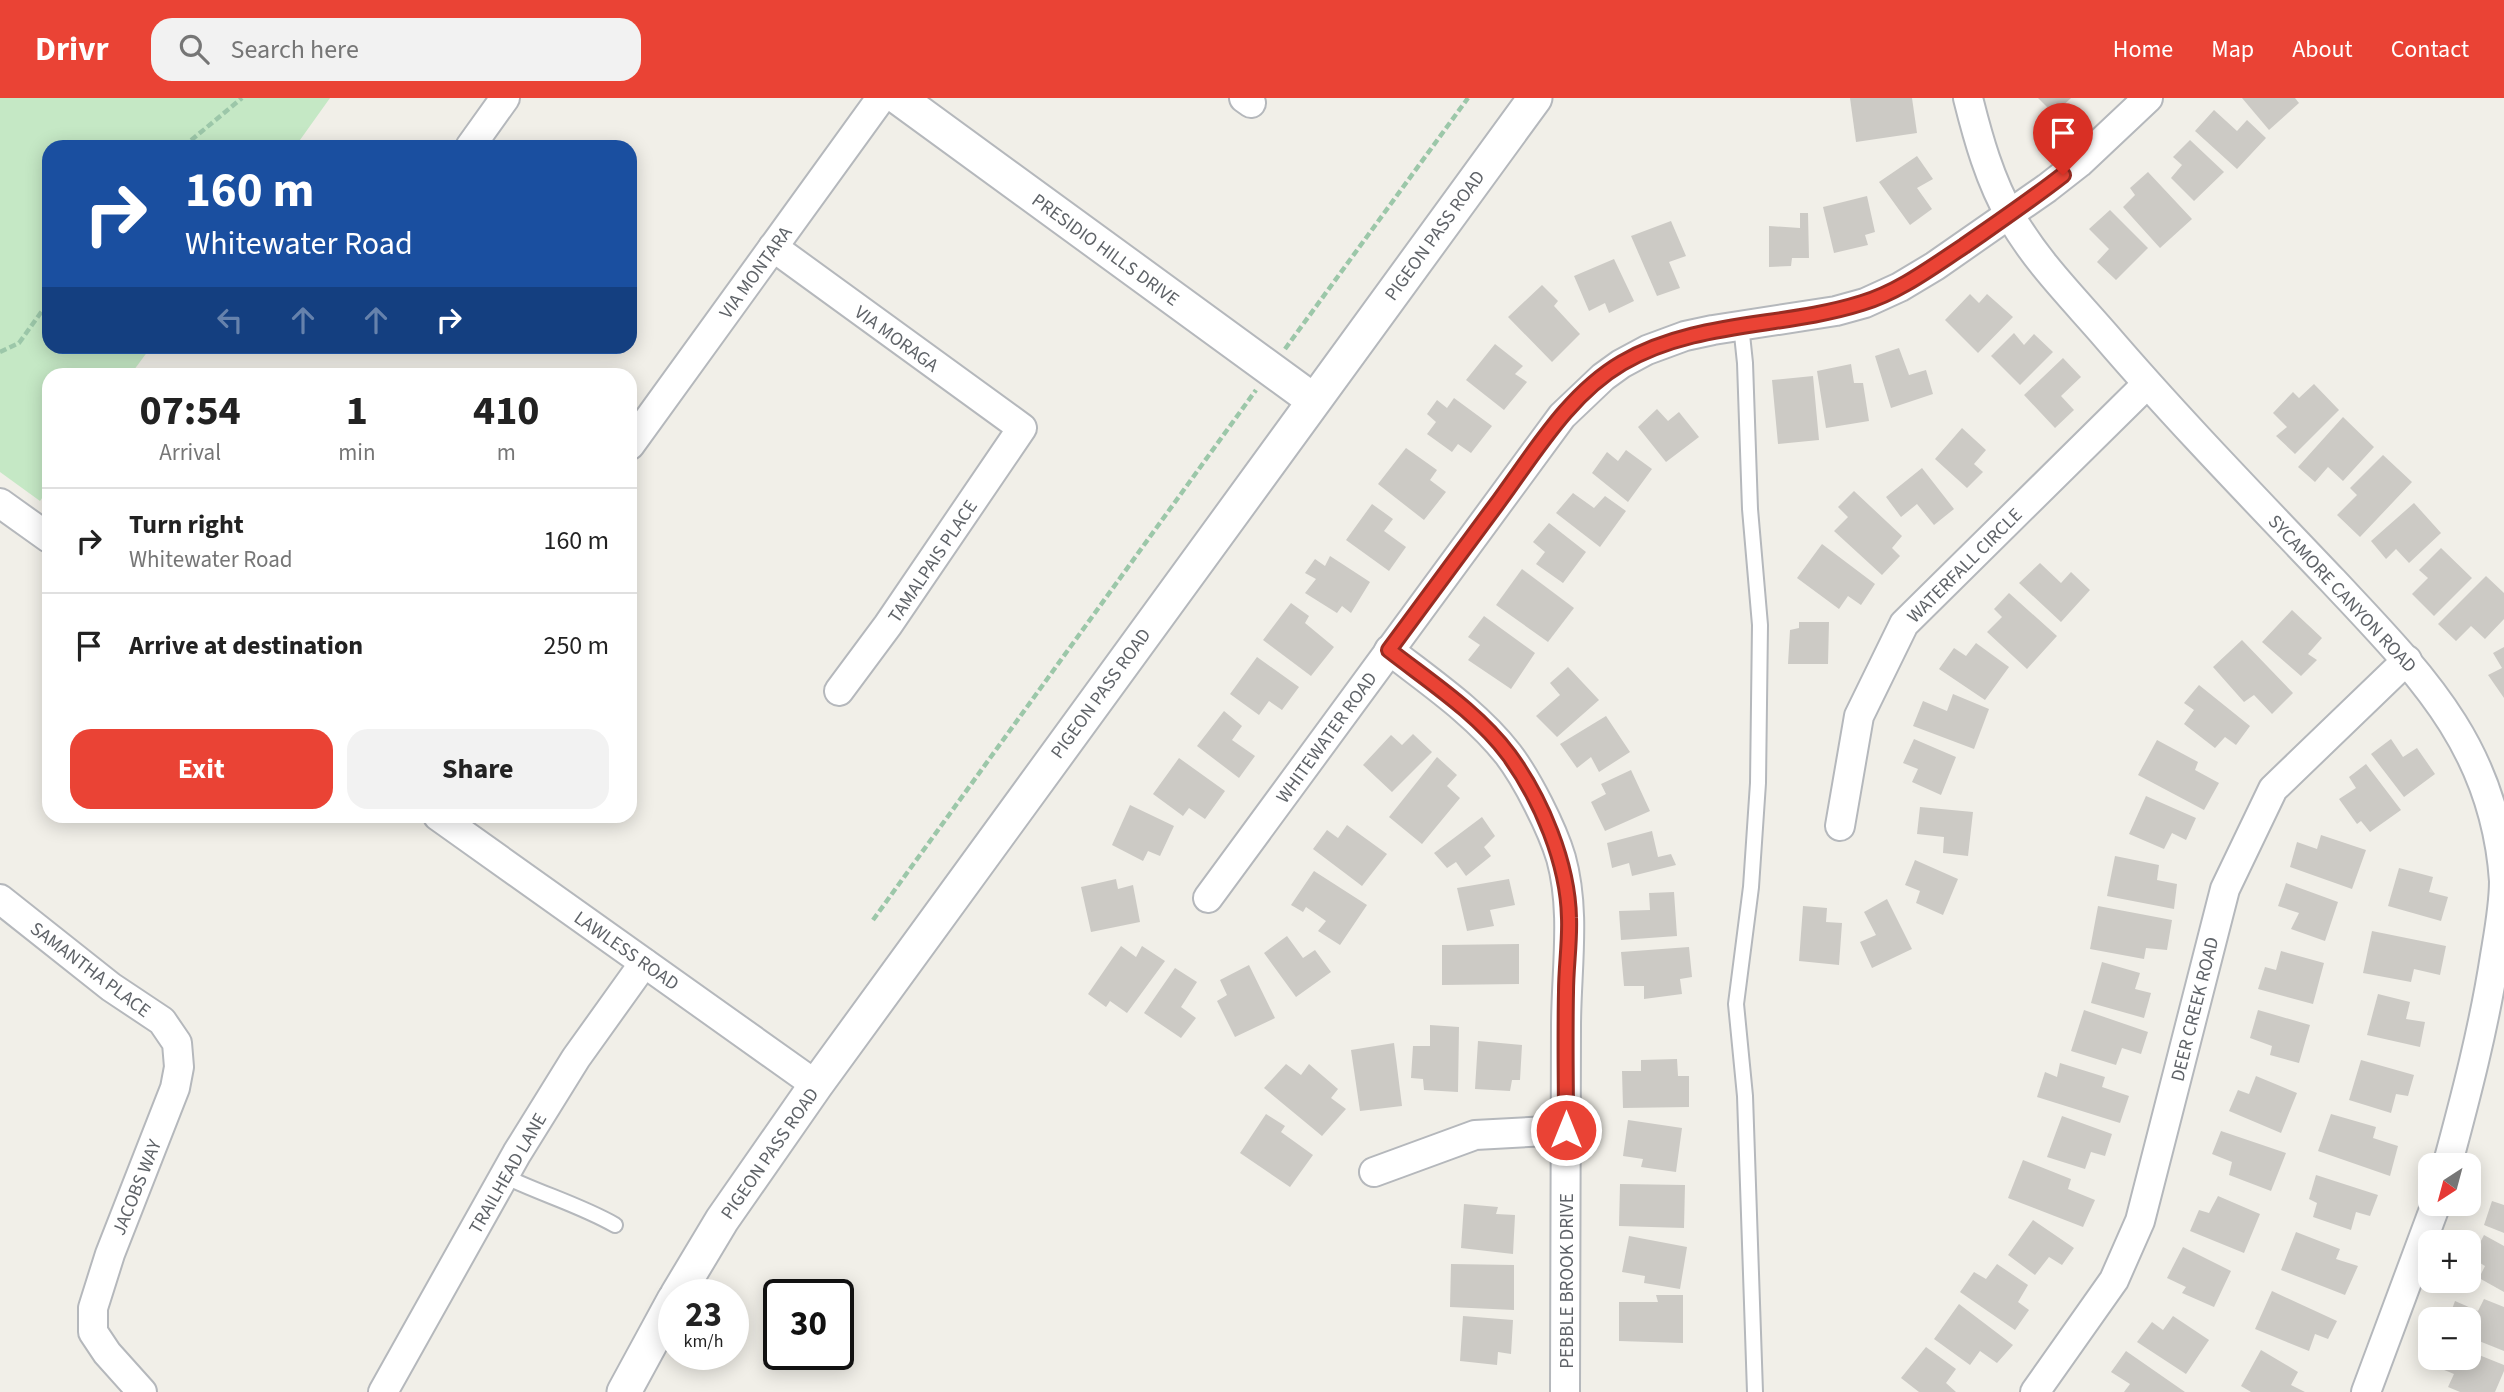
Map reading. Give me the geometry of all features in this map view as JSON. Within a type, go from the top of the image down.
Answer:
[{"type":"street","points":[[475,140],[505,98]]},
{"type":"street","name":"VIA MONTARA","points":[[637,435],[881,98]]},
{"type":"street","name":"PRESIDIO HILLS DRIVE","points":[[899,98],[1313,400]]},
{"type":"street","name":"PIGEON PASS ROAD","points":[[687,1279],[722,1220],[816,1085],[1535,98]]},
{"type":"street","name":"SYCAMORE CANYON ROAD","points":[[1968,98],[1987,163],[2009,215],[2040,261],[2147,384],[2407,660],[2460,732],[2477,768],[2492,808],[2504,883],[2499,934],[2479,1048],[2451,1153]]},
{"type":"street","name":"WHITEWATER ROAD","points":[[1208,898],[1562,416],[1578,399],[1621,363],[1685,336],[1809,316],[1865,303],[1900,287],[2009,215],[2079,163],[2148,98]]},
{"type":"street","name":"VIA MORAGA","points":[[773,247],[1022,428]]},
{"type":"street","name":"WATERFALL CIRCLE","points":[[1840,827],[1858,716],[1904,624],[2147,384]]},
{"type":"street","name":"TAMALPAIS PLACE","points":[[839,691],[888,625],[1022,428]]},
{"type":"street","points":[[0,503],[42,533]]},
{"type":"street","name":"PEBBLE BROOK DRIVE","points":[[1389,650],[1464,710],[1489,732],[1510,756],[1538,804],[1561,858],[1569,916],[1566,990],[1565,1392]]},
{"type":"street","name":"DEER CREEK ROAD","points":[[2035,1392],[2114,1280],[2140,1220],[2225,889],[2273,789],[2407,660]]},
{"type":"street","name":"LAWLESS ROAD","points":[[448,823],[816,1085]]},
{"type":"street","name":"SAMANTHA PLACE","points":[[0,899],[111,987],[162,1021],[177,1043]]},
{"type":"street","name":"TRAILHEAD LANE","points":[[383,1392],[503,1176],[576,1058],[645,963]]},
{"type":"street","name":"JACOBS WAY","points":[[142,1392],[107,1353],[93,1332],[93,1308],[110,1254],[175,1088],[179,1067],[177,1043]]},
{"type":"street","points":[[1374,1172],[1475,1135],[1566,1130]]},
{"type":"street","points":[[2366,1392],[2432,1216]]},
{"type":"street","points":[[624,1392],[658,1329]]},
{"type":"lane","points":[[1741,325],[1745,363],[1750,509],[1760,625],[1758,783],[1754,848],[1735,1004],[1745,1096],[1755,1392]]},
{"type":"lane","points":[[503,1176],[541,1194],[581,1207],[615,1225]]},
{"type":"path","points":[[191,140],[242,98]]},
{"type":"path","points":[[873,920],[1307,316],[1468,98]]},
{"type":"path","points":[[0,352],[19,343],[42,310]]},
{"type":"green space","points":[[0,98],[330,98],[300,140],[42,140],[42,354],[146,354],[135,368],[42,368],[42,498],[40,501],[0,472]]},
{"type":"building","points":[[1850,98],[1912,98],[1917,133],[1856,142]]},
{"type":"building","points":[[2038,98],[2071,98],[2054,114]]},
{"type":"building","points":[[2242,98],[2295,98],[2299,103],[2269,130]]},
{"type":"building","points":[[2214,110],[2237,131],[2247,120],[2266,138],[2237,169],[2195,131]]},
{"type":"building","points":[[2190,140],[2224,172],[2194,201],[2171,178],[2182,165],[2173,157]]},
{"type":"building","points":[[1917,156],[1933,179],[1917,188],[1932,209],[1910,225],[1879,182]]},
{"type":"building","points":[[2148,172],[2192,219],[2160,248],[2123,207],[2135,195],[2130,188]]},
{"type":"building","points":[[1867,196],[1875,232],[1865,235],[1868,245],[1834,253],[1823,207]]},
{"type":"building","points":[[2110,210],[2148,248],[2116,280],[2097,262],[2109,249],[2089,229]]},
{"type":"building","points":[[1800,213],[1808,213],[1809,258],[1792,258],[1791,266],[1769,267],[1769,226],[1800,228]]},
{"type":"building","points":[[1671,221],[1686,256],[1669,262],[1680,288],[1657,296],[1631,236]]},
{"type":"building","points":[[1614,259],[1634,301],[1609,313],[1605,303],[1589,311],[1574,276]]},
{"type":"building","points":[[1542,285],[1558,301],[1554,306],[1580,334],[1552,362],[1508,317]]},
{"type":"building","points":[[1970,294],[1979,303],[1987,294],[2013,317],[1978,353],[1945,320]]},
{"type":"building","points":[[2014,333],[2024,345],[2034,334],[2053,352],[2020,385],[1991,356]]},
{"type":"building","points":[[1495,344],[1523,366],[1515,374],[1527,382],[1504,410],[1466,380]]},
{"type":"building","points":[[1899,348],[1909,375],[1926,370],[1933,394],[1891,408],[1875,356]]},
{"type":"building","points":[[2063,358],[2081,377],[2061,396],[2074,410],[2055,428],[2024,395]]},
{"type":"building","points":[[1851,364],[1854,383],[1863,383],[1869,421],[1826,428],[1817,371]]},
{"type":"building","points":[[1813,376],[1819,440],[1778,444],[1772,380]]},
{"type":"building","points":[[2314,384],[2339,410],[2295,454],[2276,436],[2287,427],[2273,413],[2293,392],[2299,398]]},
{"type":"building","points":[[1454,398],[1492,426],[1471,453],[1458,444],[1452,452],[1427,434],[1436,422],[1427,414],[1437,400],[1447,408]]},
{"type":"building","points":[[1657,409],[1668,421],[1679,412],[1699,437],[1666,462],[1638,427]]},
{"type":"building","points":[[2343,417],[2374,447],[2343,481],[2328,467],[2315,482],[2298,467]]},
{"type":"building","points":[[1962,428],[1986,450],[1974,464],[1983,472],[1967,488],[1935,459]]},
{"type":"building","points":[[1406,448],[1437,470],[1430,480],[1446,492],[1424,520],[1378,484]]},
{"type":"building","points":[[1626,450],[1652,469],[1628,502],[1592,473],[1607,452],[1618,461]]},
{"type":"building","points":[[2383,455],[2412,482],[2360,537],[2337,515],[2357,495],[2350,488]]},
{"type":"building","points":[[1922,468],[1954,509],[1934,525],[1917,504],[1901,517],[1886,497]]},
{"type":"building","points":[[1854,491],[1902,536],[1892,548],[1900,556],[1882,575],[1834,531],[1848,517],[1838,507]]},
{"type":"building","points":[[1573,493],[1594,508],[1605,496],[1626,511],[1600,547],[1556,513]]},
{"type":"building","points":[[2414,503],[2441,533],[2409,563],[2396,549],[2386,559],[2371,541]]},
{"type":"building","points":[[1372,504],[1393,519],[1384,531],[1406,547],[1389,571],[1346,540]]},
{"type":"building","points":[[1549,523],[1586,552],[1563,583],[1536,564],[1545,552],[1533,542]]},
{"type":"building","points":[[1822,544],[1875,584],[1861,605],[1848,596],[1839,609],[1797,578]]},
{"type":"building","points":[[2441,548],[2472,578],[2434,616],[2412,594],[2428,578],[2419,570]]},
{"type":"building","points":[[1330,556],[1370,582],[1351,613],[1342,606],[1337,613],[1305,593],[1316,579],[1305,573],[1315,559],[1325,566]]},
{"type":"building","points":[[2040,563],[2061,583],[2071,572],[2090,590],[2061,622],[2019,583]]},
{"type":"building","points":[[1522,569],[1574,608],[1548,642],[1496,605]]},
{"type":"building","points":[[2486,576],[2504,593],[2504,619],[2485,639],[2471,626],[2456,641],[2438,624]]},
{"type":"building","points":[[2009,593],[2057,636],[2027,669],[1987,632],[2002,617],[1994,609]]},
{"type":"building","points":[[1291,603],[1309,616],[1305,623],[1334,647],[1311,676],[1263,640]]},
{"type":"building","points":[[2292,610],[2322,638],[2308,654],[2317,660],[2301,676],[2262,642]]},
{"type":"building","points":[[1484,616],[1535,653],[1511,689],[1468,660],[1480,645],[1468,637]]},
{"type":"building","points":[[1799,622],[1829,622],[1828,664],[1788,664],[1790,630],[1799,628]]},
{"type":"building","points":[[2242,640],[2293,693],[2272,714],[2254,695],[2244,702],[2213,667]]},
{"type":"building","points":[[1976,643],[2009,667],[1985,700],[1939,669],[1954,648],[1966,656]]},
{"type":"building","points":[[2504,647],[2504,698],[2488,675],[2502,668],[2493,653]]},
{"type":"building","points":[[1257,657],[1299,687],[1282,710],[1269,701],[1259,715],[1230,694]]},
{"type":"building","points":[[1568,667],[1599,700],[1557,737],[1536,716],[1560,695],[1550,683]]},
{"type":"building","points":[[2199,685],[2250,726],[2236,745],[2225,737],[2215,748],[2184,724],[2194,710],[2184,703]]},
{"type":"building","points":[[1953,694],[1989,709],[1974,749],[1913,726],[1923,701],[1947,711]]},
{"type":"building","points":[[1224,711],[1242,726],[1232,740],[1255,756],[1239,778],[1197,746]]},
{"type":"building","points":[[1606,716],[1630,752],[1599,772],[1591,757],[1577,768],[1560,744]]},
{"type":"building","points":[[1413,734],[1432,752],[1392,792],[1363,765],[1391,735],[1402,745]]},
{"type":"building","points":[[1914,739],[1956,757],[1941,795],[1912,782],[1918,769],[1903,763]]},
{"type":"building","points":[[2391,739],[2403,757],[2417,748],[2435,774],[2404,797],[2371,754]]},
{"type":"building","points":[[2157,740],[2198,762],[2195,770],[2219,783],[2204,810],[2138,775]]},
{"type":"building","points":[[1437,757],[1457,775],[1447,786],[1460,798],[1422,844],[1389,817]]},
{"type":"building","points":[[1179,758],[1225,791],[1205,819],[1189,808],[1183,816],[1153,794]]},
{"type":"building","points":[[2366,764],[2401,810],[2370,832],[2361,821],[2357,824],[2339,799],[2356,788],[2349,777]]},
{"type":"building","points":[[1631,770],[1650,811],[1605,831],[1591,802],[1606,794],[1601,784]]},
{"type":"building","points":[[2146,796],[2196,818],[2186,840],[2172,833],[2164,849],[2129,834]]},
{"type":"building","points":[[1130,805],[1174,826],[1160,856],[1148,851],[1143,861],[1112,845]]},
{"type":"building","points":[[1920,807],[1973,812],[1968,856],[1943,853],[1944,837],[1917,834]]},
{"type":"building","points":[[1482,817],[1495,836],[1484,847],[1491,856],[1466,876],[1456,862],[1447,868],[1434,853]]},
{"type":"building","points":[[1347,825],[1387,854],[1362,886],[1313,849],[1327,830],[1338,838]]},
{"type":"building","points":[[1652,831],[1658,857],[1671,854],[1676,865],[1632,876],[1629,863],[1612,868],[1607,843]]},
{"type":"building","points":[[2321,835],[2366,850],[2352,889],[2290,867],[2297,842],[2317,849]]},
{"type":"building","points":[[2115,856],[2159,865],[2157,880],[2177,884],[2174,909],[2107,896]]},
{"type":"building","points":[[1915,860],[1958,879],[1943,915],[1916,903],[1920,891],[1905,885]]},
{"type":"building","points":[[2399,868],[2433,877],[2429,892],[2448,897],[2441,921],[2388,906]]},
{"type":"building","points":[[1314,871],[1367,905],[1340,945],[1318,931],[1326,921],[1306,907],[1303,912],[1291,905]]},
{"type":"building","points":[[1116,879],[1118,889],[1133,885],[1140,922],[1091,932],[1081,887]]},
{"type":"building","points":[[1509,879],[1515,905],[1490,910],[1494,926],[1467,931],[1457,888]]},
{"type":"building","points":[[2286,883],[2338,902],[2325,941],[2291,929],[2299,913],[2278,906]]},
{"type":"building","points":[[1674,892],[1677,936],[1621,940],[1619,911],[1650,910],[1649,893]]},
{"type":"building","points":[[1887,899],[1912,949],[1872,968],[1860,942],[1876,935],[1864,912]]},
{"type":"building","points":[[1803,906],[1827,908],[1826,922],[1842,923],[1839,965],[1799,961]]},
{"type":"building","points":[[2098,906],[2172,920],[2167,950],[2146,948],[2144,959],[2090,949]]},
{"type":"building","points":[[2372,931],[2446,946],[2440,975],[2414,969],[2411,982],[2363,973]]},
{"type":"building","points":[[1287,936],[1303,958],[1315,950],[1331,972],[1296,997],[1264,953]]},
{"type":"building","points":[[1519,944],[1519,984],[1442,985],[1442,945]]},
{"type":"building","points":[[1121,946],[1136,957],[1142,946],[1165,961],[1127,1013],[1110,1001],[1106,1007],[1088,994]]},
{"type":"building","points":[[1689,947],[1692,977],[1680,979],[1682,994],[1644,999],[1644,986],[1624,986],[1621,952]]},
{"type":"building","points":[[2281,951],[2324,963],[2313,1004],[2258,989],[2265,967],[2276,970]]},
{"type":"building","points":[[2102,962],[2140,973],[2135,989],[2151,993],[2144,1018],[2091,1003]]},
{"type":"building","points":[[1249,965],[1275,1018],[1235,1037],[1217,1001],[1227,995],[1220,980]]},
{"type":"building","points":[[1175,968],[1197,982],[1181,1007],[1196,1018],[1181,1038],[1144,1013]]},
{"type":"building","points":[[2378,994],[2410,1002],[2406,1019],[2425,1022],[2420,1047],[2367,1035]]},
{"type":"building","points":[[2084,1010],[2148,1032],[2141,1054],[2122,1048],[2116,1065],[2071,1051]]},
{"type":"building","points":[[2258,1010],[2310,1025],[2299,1063],[2270,1055],[2272,1046],[2250,1038]]},
{"type":"building","points":[[1430,1025],[1459,1027],[1458,1092],[1424,1090],[1423,1079],[1411,1078],[1413,1046],[1430,1046]]},
{"type":"building","points":[[1478,1041],[1522,1045],[1520,1080],[1512,1080],[1510,1091],[1475,1089]]},
{"type":"building","points":[[1394,1043],[1402,1106],[1360,1111],[1351,1050]]},
{"type":"building","points":[[1677,1059],[1678,1076],[1689,1076],[1689,1107],[1623,1108],[1622,1071],[1641,1071],[1641,1060]]},
{"type":"building","points":[[2361,1060],[2414,1075],[2408,1096],[2396,1094],[2391,1113],[2349,1100]]},
{"type":"building","points":[[2060,1063],[2105,1077],[2102,1087],[2129,1096],[2120,1123],[2037,1097],[2045,1072],[2057,1077]]},
{"type":"building","points":[[1286,1064],[1301,1075],[1309,1064],[1338,1089],[1331,1098],[1346,1109],[1322,1136],[1264,1088]]},
{"type":"building","points":[[2256,1076],[2297,1093],[2281,1133],[2229,1111],[2238,1090],[2249,1094]]},
{"type":"building","points":[[1266,1114],[1285,1126],[1281,1132],[1313,1155],[1290,1187],[1240,1153]]},
{"type":"building","points":[[2331,1114],[2376,1127],[2373,1138],[2398,1146],[2390,1176],[2318,1151]]},
{"type":"building","points":[[2062,1116],[2112,1134],[2105,1156],[2091,1152],[2085,1169],[2047,1157]]},
{"type":"building","points":[[1628,1120],[1682,1128],[1676,1172],[1641,1167],[1643,1159],[1623,1156]]},
{"type":"building","points":[[2221,1131],[2286,1153],[2271,1191],[2229,1175],[2232,1162],[2212,1154]]},
{"type":"building","points":[[2023,1160],[2071,1179],[2068,1189],[2095,1200],[2083,1227],[2008,1198]]},
{"type":"building","points":[[2316,1175],[2378,1195],[2370,1216],[2356,1212],[2351,1230],[2313,1217],[2317,1203],[2309,1199]]},
{"type":"building","points":[[1620,1184],[1685,1185],[1684,1228],[1619,1226]]},
{"type":"building","points":[[2218,1196],[2260,1214],[2244,1253],[2190,1231],[2199,1210],[2209,1213]]},
{"type":"building","points":[[2492,1201],[2504,1205],[2504,1233],[2484,1225]]},
{"type":"building","points":[[1464,1204],[1498,1207],[1496,1214],[1515,1215],[1513,1254],[1461,1248]]},
{"type":"building","points":[[2033,1220],[2074,1248],[2062,1265],[2049,1257],[2035,1275],[2008,1255]]},
{"type":"building","points":[[2296,1232],[2340,1249],[2336,1259],[2358,1266],[2345,1295],[2281,1270]]},
{"type":"building","points":[[2484,1235],[2504,1246],[2504,1292],[2481,1279],[2485,1266],[2481,1264],[2481,1241]]},
{"type":"building","points":[[1629,1236],[1687,1247],[1680,1289],[1644,1283],[1645,1276],[1622,1272]]},
{"type":"building","points":[[2183,1247],[2231,1271],[2214,1307],[2182,1293],[2186,1287],[2167,1278]]},
{"type":"building","points":[[1451,1264],[1514,1265],[1514,1310],[1450,1307]]},
{"type":"building","points":[[1997,1264],[2028,1285],[2018,1302],[2029,1310],[2015,1330],[1960,1292],[1974,1272],[1986,1279]]},
{"type":"building","points":[[2272,1291],[2337,1321],[2328,1339],[2315,1334],[2309,1351],[2255,1329]]},
{"type":"building","points":[[1656,1295],[1683,1295],[1683,1343],[1619,1341],[1619,1302],[1658,1302]]},
{"type":"building","points":[[2484,1299],[2504,1307],[2504,1351],[2481,1342],[2480,1307]]},
{"type":"building","points":[[2455,1301],[2469,1307],[2453,1307]]},
{"type":"building","points":[[1959,1304],[2013,1345],[1997,1363],[1980,1351],[1970,1365],[1934,1339]]},
{"type":"building","points":[[1463,1316],[1513,1320],[1511,1354],[1498,1352],[1497,1365],[1460,1361]]},
{"type":"building","points":[[2173,1316],[2209,1340],[2186,1374],[2137,1342],[2152,1322],[2163,1330]]},
{"type":"building","points":[[1926,1347],[1956,1369],[1946,1383],[1956,1392],[1919,1392],[1901,1378]]},
{"type":"building","points":[[2261,1350],[2298,1372],[2291,1385],[2305,1392],[2251,1392],[2241,1386]]},
{"type":"building","points":[[2126,1351],[2185,1392],[2124,1392],[2130,1384],[2111,1372]]},
{"type":"building","points":[[2481,1356],[2504,1365],[2495,1392],[2460,1392],[2448,1387],[2454,1374],[2444,1370],[2481,1370]]},
{"type":"route","points":[[1566,1130],[1569,916],[1561,858],[1538,804],[1510,756],[1489,732],[1464,710],[1389,650],[1562,416],[1621,363],[1685,336],[1809,316],[1865,303],[1900,287],[1934,266],[2063,175]]}]
